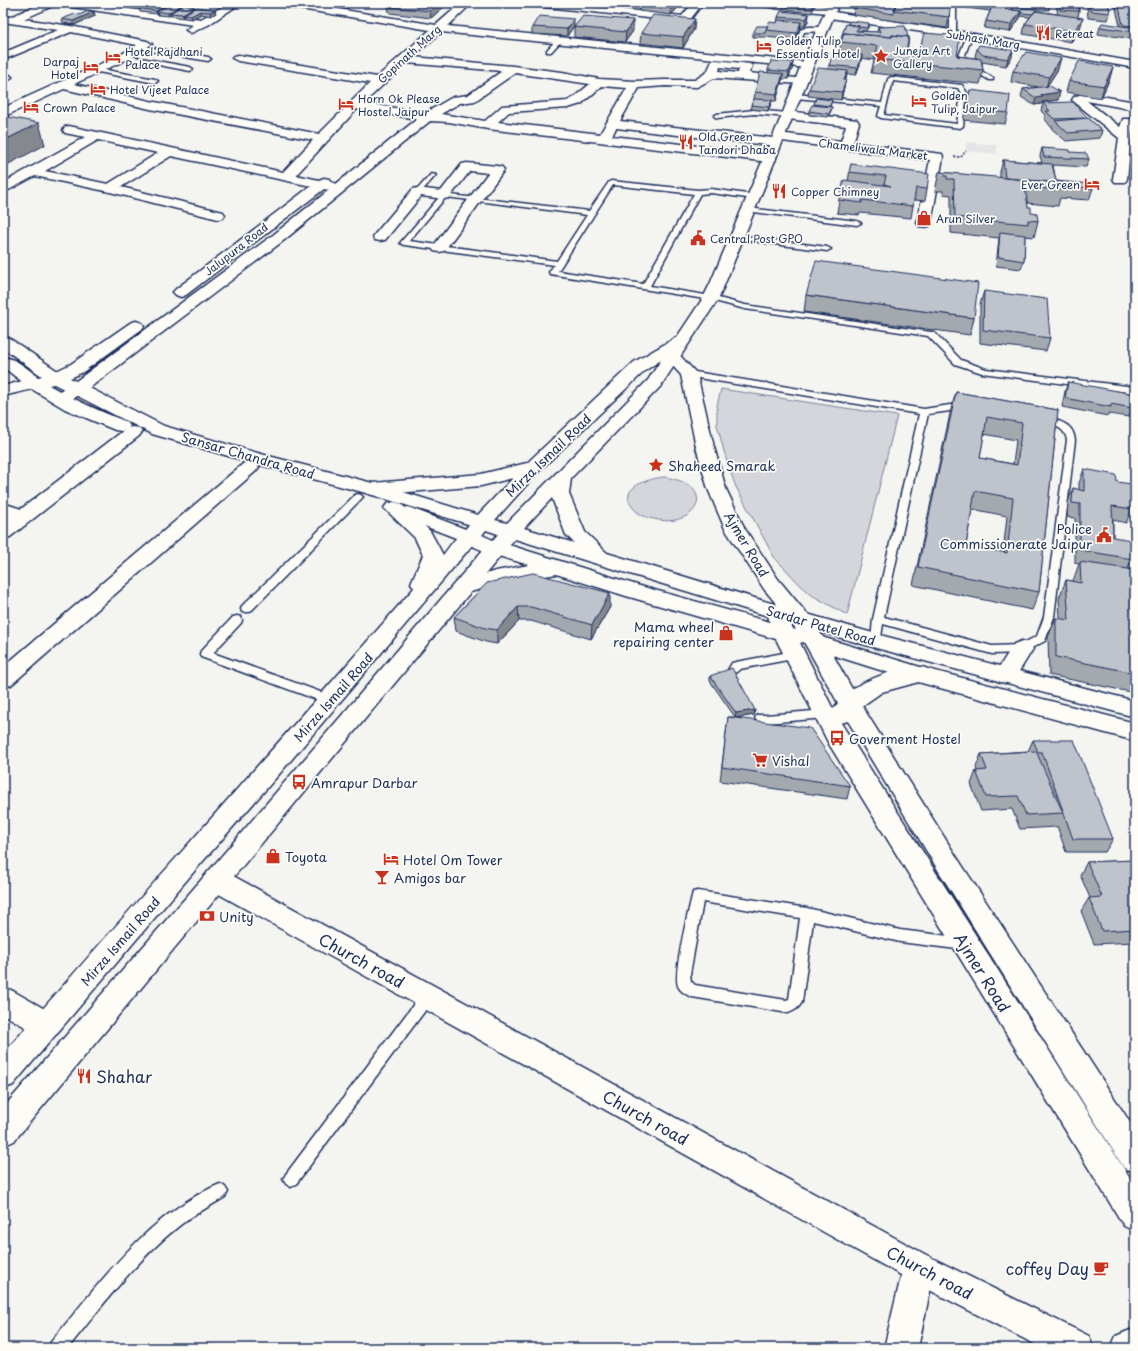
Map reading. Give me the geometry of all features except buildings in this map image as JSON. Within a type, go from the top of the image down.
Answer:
[{"type":"main road","points":[[6,21],[51,3]]},
{"type":"main road","points":[[65,3],[204,24]]},
{"type":"main road","points":[[103,8],[114,3]]},
{"type":"main road","points":[[167,28],[188,32],[204,24],[236,3]]},
{"type":"main road","points":[[282,3],[437,28],[807,65]]},
{"type":"main road","name":"Gopinath Marg","points":[[287,176],[355,104],[466,3]]},
{"type":"main road","points":[[537,3],[685,19],[698,3]]},
{"type":"main road","points":[[614,11],[623,3]]},
{"type":"main road","name":"Subhash Marg","points":[[762,3],[832,9],[953,34],[1135,65]]},
{"type":"main road","points":[[1115,3],[1135,4]]},
{"type":"main road","name":"Mirza Ismail Road","points":[[3,1075],[188,861],[273,766],[475,529],[533,467],[640,366],[669,353],[683,340],[711,298],[796,96],[807,65],[832,9]]},
{"type":"main road","points":[[3,113],[124,57],[147,44],[70,29],[6,21]]},
{"type":"main road","points":[[3,57],[70,29]]},
{"type":"main road","points":[[562,40],[574,31]]},
{"type":"main road","points":[[238,58],[379,81]]},
{"type":"main road","points":[[404,59],[513,69],[562,75],[599,82],[635,85],[665,83],[697,84],[712,74],[801,82]]},
{"type":"main road","points":[[421,116],[457,100],[471,98],[513,69]]},
{"type":"main road","points":[[3,75],[6,78],[3,80]]},
{"type":"main road","points":[[488,125],[506,109],[568,104],[577,101],[599,82]]},
{"type":"main road","points":[[62,85],[150,105],[322,138]]},
{"type":"main road","points":[[604,138],[635,85]]},
{"type":"main road","points":[[1120,179],[1125,137],[1132,106],[1084,97],[1078,100],[1125,137]]},
{"type":"main road","points":[[355,104],[421,116],[449,118],[488,125],[604,138],[768,162]]},
{"type":"main road","points":[[788,115],[853,123],[846,145]]},
{"type":"main road","points":[[421,116],[443,125],[488,132],[768,162]]},
{"type":"main road","name":"Jalupura Road","points":[[172,299],[321,184],[421,116]]},
{"type":"main road","name":"Jalupura Road","points":[[60,398],[78,388],[278,238],[339,188],[421,116]]},
{"type":"main road","name":"Chameliwala Market","points":[[612,124],[636,121],[777,140],[846,145],[937,157],[924,223]]},
{"type":"main road","points":[[69,130],[339,188]]},
{"type":"main road","points":[[3,189],[96,136]]},
{"type":"main road","points":[[110,188],[168,152]]},
{"type":"main road","points":[[380,237],[418,192],[444,195],[467,167],[497,170],[439,248]]},
{"type":"main road","points":[[33,172],[110,188],[218,215]]},
{"type":"main road","points":[[917,183],[948,187]]},
{"type":"main road","points":[[3,391],[56,378],[77,368],[147,318]]},
{"type":"main road","name":"Sansar Chandra Road","points":[[3,341],[56,378],[158,430],[255,458],[475,529],[496,548]]},
{"type":"main road","points":[[669,353],[689,374]]},
{"type":"main road","name":"Mirza Ismail Road","points":[[496,548],[654,383],[669,353]]},
{"type":"main road","name":"Sansar Chandra Road","points":[[3,359],[36,384],[71,405],[133,432],[250,467],[365,493],[394,508],[475,529],[511,531]]},
{"type":"main road","name":"Ajmer Road","points":[[689,374],[705,447],[717,489],[735,529],[771,584],[800,619],[815,642],[849,703],[947,863],[1135,1157]]},
{"type":"main road","points":[[3,533],[133,432]]},
{"type":"main road","points":[[3,679],[250,467]]},
{"type":"main road","points":[[365,493],[481,480],[533,467]]},
{"type":"main road","points":[[562,478],[560,494],[576,535],[603,559]]},
{"type":"main road","points":[[394,508],[423,535],[433,555],[412,604]]},
{"type":"main road","points":[[3,509],[24,517]]},
{"type":"main road","name":"Sardar Patel Road","points":[[511,531],[777,613],[876,641],[1135,709]]},
{"type":"main road","points":[[3,1131],[217,880],[496,548]]},
{"type":"main road","name":"Sardar Patel Road","points":[[496,548],[633,592],[815,642],[918,674]]},
{"type":"main road","points":[[464,587],[496,578],[558,568]]},
{"type":"main road","name":"Ajmer Road","points":[[771,584],[777,613],[785,635],[828,722],[965,944],[1135,1214]]},
{"type":"main road","points":[[1005,675],[1022,649]]},
{"type":"main road","points":[[828,722],[854,698],[880,683],[918,674],[1135,732]]},
{"type":"main road","points":[[273,766],[299,782]]},
{"type":"main road","name":"Church road","points":[[217,880],[919,1268],[1077,1348]]},
{"type":"main road","points":[[3,1000],[47,1025]]},
{"type":"main road","points":[[901,1348],[919,1268]]},
{"type":"main road","points":[[1128,1348],[1135,1345]]},
{"type":"lane","points":[[953,3],[953,34]]},
{"type":"lane","points":[[817,44],[799,38],[802,30],[808,28],[824,29]]},
{"type":"lane","points":[[969,36],[960,61],[991,79]]},
{"type":"lane","points":[[549,51],[562,40]]},
{"type":"lane","points":[[141,48],[208,59]]},
{"type":"lane","points":[[124,57],[190,69]]},
{"type":"lane","points":[[95,70],[155,81]]},
{"type":"lane","points":[[890,78],[960,86],[964,93],[960,126],[880,116],[884,105],[890,78]]},
{"type":"lane","points":[[796,96],[884,105]]},
{"type":"lane","points":[[717,116],[754,112],[788,115]]},
{"type":"lane","points":[[418,192],[433,175]]},
{"type":"lane","points":[[754,197],[711,191],[698,192],[612,183],[553,272],[711,298],[745,307],[931,334],[958,362],[986,371],[1135,390]]},
{"type":"lane","points":[[645,287],[698,192]]},
{"type":"lane","points":[[558,263],[404,243],[444,195],[591,213]]},
{"type":"lane","points":[[748,210],[857,223]]},
{"type":"lane","points":[[737,237],[827,249]]},
{"type":"lane","points":[[689,374],[924,412],[950,408],[976,410]]},
{"type":"lane","points":[[876,641],[878,619],[924,412]]},
{"type":"lane","points":[[878,619],[992,650],[1022,649],[1041,638],[1049,617],[1072,440],[1071,432],[1065,427],[1052,422],[1032,419]]},
{"type":"lane","points":[[246,609],[365,493]]},
{"type":"lane","points":[[237,620],[205,654],[330,700]]},
{"type":"lane","points":[[733,670],[736,666],[794,655]]},
{"type":"lane","points":[[761,718],[828,722]]},
{"type":"lane","points":[[807,914],[795,1002],[788,1008],[692,991],[684,984],[683,974],[698,896],[807,914],[900,936],[965,944]]},
{"type":"lane","points":[[291,1179],[428,996]]},
{"type":"lane","points":[[57,1348],[123,1270],[168,1225],[192,1208],[220,1192]]},
{"type":"shaded area","points":[[966,142],[997,145],[997,154],[966,151]]},
{"type":"shaded area","points":[[721,389],[897,416],[847,615],[808,593],[774,557],[736,487],[727,462],[717,425],[717,406]]},
{"type":"shaded area","points":[[664,477],[682,482],[693,488],[697,497],[696,505],[691,513],[682,518],[669,521],[654,519],[643,516],[630,504],[628,498],[634,487],[648,480]]},
{"type":"place","name":"Retreat","points":[[1043,33]]},
{"type":"place","name":"Golden Tulip Essentials Hotel","points":[[764,46]]},
{"type":"place","name":"Juneja Art Gallery","points":[[881,56]]},
{"type":"place","name":"Hotel Rajdhani Palace","points":[[113,57]]},
{"type":"place","name":"Darpaj Hotel","points":[[91,67]]},
{"type":"place","name":"Hotel Vijeet Palace","points":[[98,89]]},
{"type":"place","name":"Golden Tulip, Jaipur","points":[[919,101]]},
{"type":"place","name":"Horn Ok Please Hostel Jaipur","points":[[346,104]]},
{"type":"place","name":"Crown Palace","points":[[31,107]]},
{"type":"place","name":"Old Green Tandori Dhaba","points":[[686,142]]},
{"type":"place","name":"Ever Green","points":[[1092,184]]},
{"type":"place","name":"Copper Chimney","points":[[779,191]]},
{"type":"place","name":"Arun Silver","points":[[924,218]]},
{"type":"place","name":"Central Post GPO","points":[[698,238]]},
{"type":"place","name":"Shaheed Smarak","points":[[656,465]]},
{"type":"place","name":"Police Commissionerate Jaipur","points":[[1104,535]]},
{"type":"place","name":"Mama wheel repairing center","points":[[726,633]]},
{"type":"place","name":"Goverment Hostel","points":[[837,738]]},
{"type":"place","name":"Vishal","points":[[760,760]]},
{"type":"place","name":"Amrapur Darbar","points":[[299,782]]},
{"type":"place","name":"Toyota","points":[[273,856]]},
{"type":"place","name":"Hotel Om Tower","points":[[391,859]]},
{"type":"place","name":"Amigos bar","points":[[382,877]]},
{"type":"place","name":"Unity","points":[[207,916]]},
{"type":"place","name":"Shahar","points":[[84,1076]]},
{"type":"place","name":"coffey Day","points":[[1101,1268]]}]
